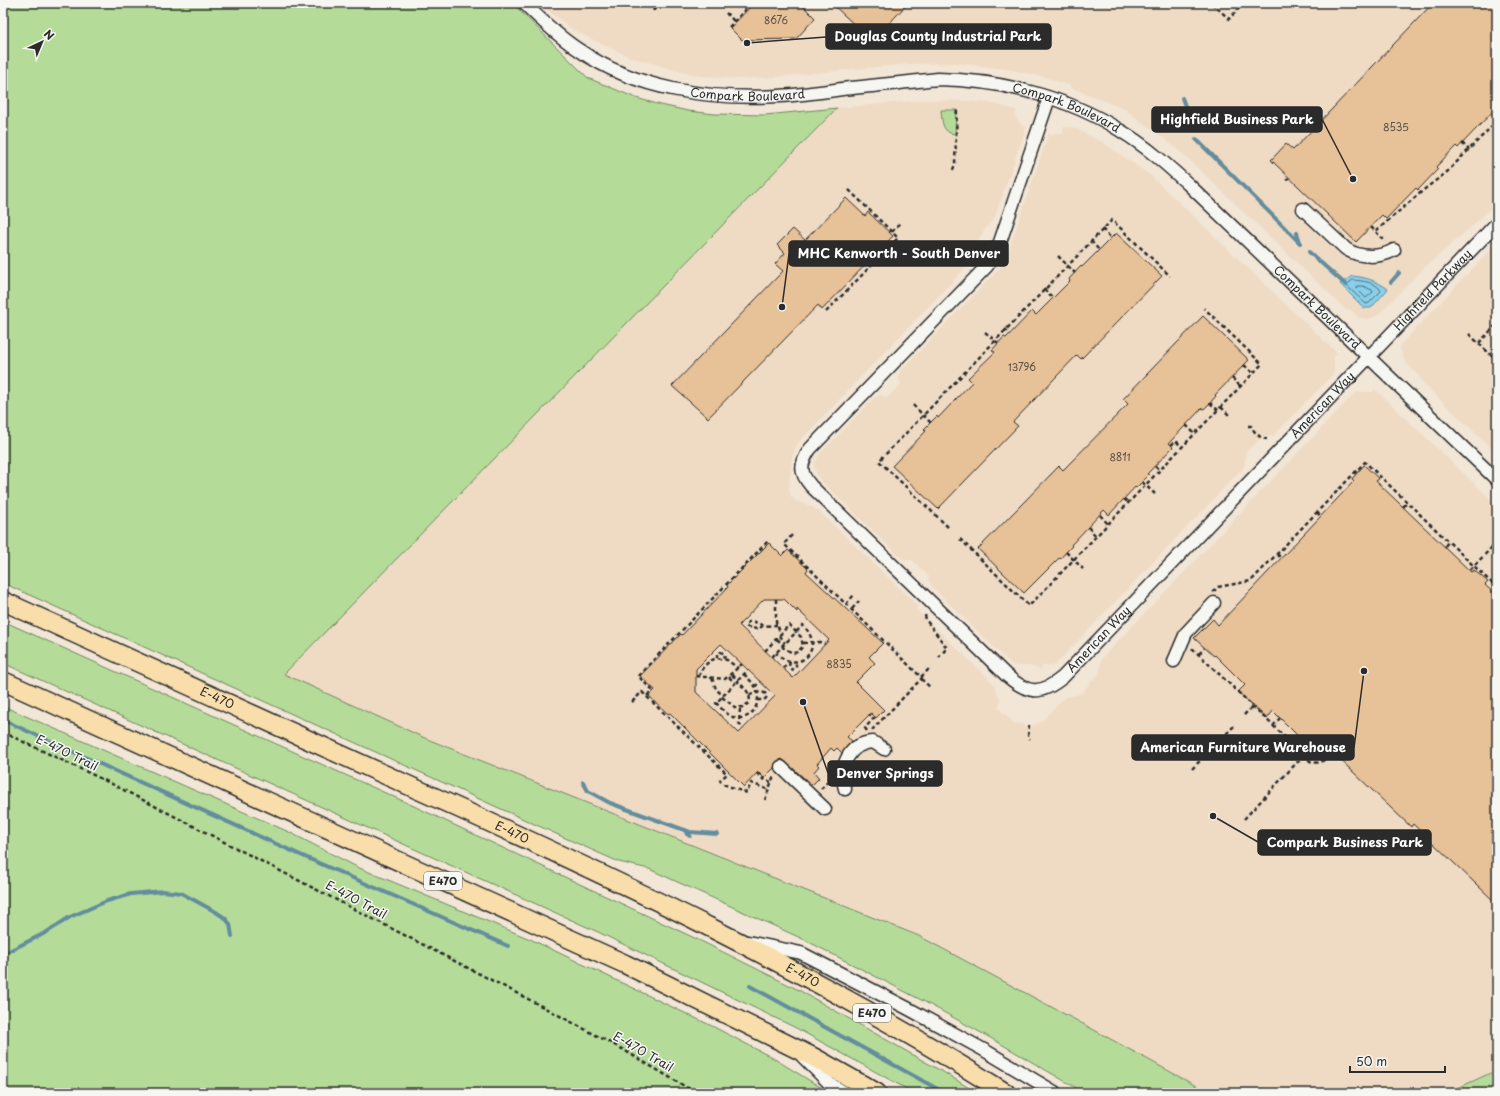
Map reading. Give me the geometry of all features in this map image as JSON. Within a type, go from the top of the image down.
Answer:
[{"type":"highway","name":"E-470","points":[[3,602],[610,878],[734,938],[880,1017],[1006,1093]]},
{"type":"highway","name":"E470","points":[[3,681],[625,964],[791,1046],[877,1093]]},
{"type":"street","name":"Compark Boulevard","points":[[524,3],[569,43],[601,64],[646,82],[684,91],[724,96],[780,96],[938,79],[954,79],[1000,85],[1049,98],[1100,118],[1131,137],[1194,189],[1497,480]]},
{"type":"street","name":"American Way","points":[[1049,98],[1000,242],[992,259],[987,266],[810,449],[802,463],[802,469],[811,486],[1014,682],[1031,691],[1054,684],[1068,672],[1369,357]]},
{"type":"street","points":[[1303,209],[1352,253],[1360,255],[1376,255],[1394,250]]},
{"type":"street","name":"Highfield Parkway","points":[[1369,357],[1497,223]]},
{"type":"street","points":[[1174,661],[1186,633],[1213,598]]},
{"type":"street","points":[[845,789],[843,774],[845,763],[850,754],[856,748],[868,742],[878,744],[884,749]]},
{"type":"street","points":[[780,771],[825,809]]},
{"type":"street","points":[[734,938],[801,954],[909,1009],[1056,1093]]},
{"type":"street","points":[[791,1046],[830,1084],[845,1093]]},
{"type":"path","points":[[640,3],[654,10],[660,3]]},
{"type":"path","points":[[1212,3],[1228,19],[1244,3]]},
{"type":"path","points":[[729,27],[746,9]]},
{"type":"path","points":[[726,13],[734,21]]},
{"type":"path","points":[[953,170],[955,164],[957,109]]},
{"type":"path","points":[[1493,111],[1497,114]]},
{"type":"path","points":[[1376,231],[1447,172],[1497,121]]},
{"type":"path","points":[[1462,143],[1470,150]]},
{"type":"path","points":[[1423,185],[1426,188]]},
{"type":"path","points":[[826,312],[898,238],[848,189]]},
{"type":"path","points":[[1394,211],[1397,214]]},
{"type":"path","points":[[948,527],[879,461],[1112,220],[1170,276]]},
{"type":"path","points":[[892,232],[900,223]]},
{"type":"path","points":[[1371,227],[1381,238]]},
{"type":"path","points":[[1102,229],[1111,238]]},
{"type":"path","points":[[1091,241],[1099,250]]},
{"type":"path","points":[[1058,256],[1075,273]]},
{"type":"path","points":[[1044,289],[1053,298]]},
{"type":"path","points":[[960,539],[1029,606],[1262,364],[1204,308]]},
{"type":"path","points":[[1479,344],[1497,324]]},
{"type":"path","points":[[1005,329],[1010,334]]},
{"type":"path","points":[[985,332],[998,344]]},
{"type":"path","points":[[1489,332],[1493,336]]},
{"type":"path","points":[[1469,334],[1497,360]]},
{"type":"path","points":[[1244,365],[1253,374]]},
{"type":"path","points":[[1232,378],[1240,386]]},
{"type":"path","points":[[1210,403],[1218,410]]},
{"type":"path","points":[[913,405],[931,423]]},
{"type":"path","points":[[1221,407],[1230,416]]},
{"type":"path","points":[[1186,425],[1195,434]]},
{"type":"path","points":[[1248,426],[1251,426],[1258,435],[1264,439],[1267,439]]},
{"type":"path","points":[[1171,445],[1176,441],[1182,447]]},
{"type":"path","points":[[1213,598],[1218,587],[1251,581],[1365,462],[1497,588]]},
{"type":"path","points":[[1155,466],[1160,471]]},
{"type":"path","points":[[1142,482],[1155,494]]},
{"type":"path","points":[[1124,498],[1128,503]]},
{"type":"path","points":[[1403,507],[1407,503]]},
{"type":"path","points":[[1317,512],[1321,517]]},
{"type":"path","points":[[1100,515],[1108,524]]},
{"type":"path","points":[[1088,528],[1096,536]]},
{"type":"path","points":[[792,535],[784,544],[931,688]]},
{"type":"path","points":[[646,696],[652,690],[638,676],[769,540]]},
{"type":"path","points":[[1445,546],[1448,542]]},
{"type":"path","points":[[1470,570],[1497,542]]},
{"type":"path","points":[[1066,552],[1083,569]]},
{"type":"path","points":[[1277,554],[1281,558]]},
{"type":"path","points":[[846,604],[854,595]]},
{"type":"path","points":[[765,651],[779,636],[789,625],[802,637],[803,643],[801,650],[793,653],[784,645],[779,636],[776,622],[776,599]]},
{"type":"path","points":[[852,610],[859,601]]},
{"type":"path","points":[[925,615],[926,620],[947,648],[938,656]]},
{"type":"path","points":[[763,626],[758,622],[752,621],[748,622],[746,625],[747,627],[757,630],[763,626],[777,625]]},
{"type":"path","points":[[772,657],[803,625],[811,635],[812,649],[808,656],[796,662],[789,662],[780,658],[776,653]]},
{"type":"path","points":[[803,643],[822,642],[825,644]]},
{"type":"path","points":[[1198,654],[1204,648]]},
{"type":"path","points":[[1189,653],[1193,649],[1312,762],[1323,761],[1330,754]]},
{"type":"path","points":[[717,658],[719,652],[721,652],[725,654],[724,659]]},
{"type":"path","points":[[738,668],[731,662],[717,658],[705,665],[698,676],[725,679],[731,676],[742,664]]},
{"type":"path","points":[[789,662],[789,666],[792,670],[796,668],[796,662]]},
{"type":"path","points":[[783,668],[789,662]]},
{"type":"path","points":[[869,714],[874,718],[865,728],[869,733],[930,668]]},
{"type":"path","points":[[744,674],[755,686],[758,700],[756,707],[751,714],[739,718],[731,716],[716,703],[737,681],[744,674],[748,670]]},
{"type":"path","points":[[712,678],[716,689],[722,697],[733,708],[740,709],[749,703],[749,695],[731,676]]},
{"type":"path","points":[[755,686],[760,681]]},
{"type":"path","points":[[632,702],[642,692],[727,774],[720,780],[720,782],[747,793],[751,782],[769,790]]},
{"type":"path","points":[[749,695],[757,692],[763,692],[766,695],[764,700],[758,700]]},
{"type":"path","points":[[1244,715],[1253,706]]},
{"type":"path","points":[[740,709],[739,723],[743,729]]},
{"type":"path","points":[[1273,726],[1280,718]]},
{"type":"path","points":[[1029,725],[1028,736],[1030,739]]},
{"type":"path","points":[[1192,769],[1235,725]]},
{"type":"path","name":"E-470 Trail","points":[[3,732],[112,784],[523,996],[622,1049],[696,1093]]},
{"type":"path","points":[[1244,819],[1306,756],[1313,751]]},
{"type":"path","points":[[765,800],[775,771],[780,771]]},
{"type":"path","points":[[757,773],[763,779],[771,782]]},
{"type":"path","points":[[817,793],[834,774]]},
{"type":"shaded area","points":[[538,3],[1497,3],[1497,201],[1478,221],[1424,268],[1378,315],[1369,319],[1359,318],[1350,309],[1346,310],[1185,156],[1166,140],[1124,109],[1072,88],[1069,85],[1040,76],[1006,69],[957,63],[909,64],[765,78],[739,79],[701,76],[630,57],[572,29]]},
{"type":"shaded area","points":[[923,100],[990,103],[1013,109],[1017,111],[1015,116],[1018,121],[1022,126],[1026,127],[1024,134],[994,219],[987,226],[967,260],[966,267],[799,442],[794,451],[791,463],[789,489],[791,496],[796,501],[811,506],[820,512],[918,606],[916,609],[994,684],[1000,699],[1000,704],[998,707],[1014,723],[1024,724],[1024,727],[1032,726],[1041,722],[1065,697],[1081,694],[1097,675],[1100,674],[1101,661],[1103,657],[1353,395],[1358,392],[1373,392],[1375,389],[1497,505],[1497,1070],[1447,1093],[1209,1093],[919,936],[427,739],[284,674],[837,108]]},
{"type":"shaded area","points":[[1064,127],[1074,128],[1104,143],[1150,175],[1337,354],[1334,356],[1333,374],[1273,436],[1263,437],[1245,453],[1246,456],[1244,467],[1054,666],[1042,666],[1041,670],[1030,666],[1016,666],[1010,663],[933,588],[929,581],[929,577],[912,560],[905,560],[900,557],[824,484],[814,468],[814,464],[818,456],[874,398],[881,395],[888,397],[901,384],[898,377],[900,371],[999,269],[1009,249],[1048,135],[1050,133],[1051,136],[1056,133],[1062,134]]},
{"type":"shaded area","points":[[1497,243],[1497,454],[1424,384],[1418,375],[1405,362],[1400,348],[1402,343]]},
{"type":"green space","points":[[3,3],[512,3],[588,78],[636,98],[688,111],[715,114],[765,115],[837,108],[284,674],[427,739],[919,936],[1209,1093],[1085,1093],[996,1041],[925,1002],[805,940],[649,869],[619,862],[574,842],[3,583]]},
{"type":"green space","points":[[941,110],[956,110],[955,134],[945,129],[942,122]]},
{"type":"green space","points":[[3,621],[401,800],[703,942],[797,989],[950,1076],[977,1093],[914,1093],[796,1028],[598,932],[3,663]]},
{"type":"green space","points":[[3,706],[289,832],[357,867],[530,939],[714,1027],[773,1058],[830,1093],[3,1093]]},
{"type":"green space","points":[[1497,1070],[1497,1093],[1447,1093]]},
{"type":"water","points":[[1352,276],[1371,280],[1388,289],[1371,308],[1364,308],[1340,284]]},
{"type":"building","points":[[754,3],[800,3],[815,18],[796,39],[742,40],[730,28]]},
{"type":"building","points":[[831,3],[908,3],[884,29],[859,29]]},
{"type":"building","points":[[1433,3],[1497,3],[1497,107],[1458,148],[1456,146],[1436,167],[1438,169],[1418,190],[1416,188],[1386,219],[1382,215],[1356,242],[1271,160],[1286,144],[1293,150]]},
{"type":"building","points":[[846,198],[865,216],[868,212],[893,236],[822,310],[818,305],[708,418],[672,386],[783,271],[775,264],[785,253],[777,245],[793,229],[805,240]]},
{"type":"building","points":[[1116,233],[1162,276],[1081,359],[1077,355],[1013,422],[1018,426],[938,509],[892,466],[926,431],[924,429],[937,416],[938,418],[972,382],[968,378],[995,352],[992,350],[1004,337],[1006,338],[1032,311],[1036,315],[1070,281],[1069,279],[1081,266],[1082,267]]},
{"type":"building","points":[[1203,316],[1249,360],[1215,395],[1216,396],[1210,403],[1204,409],[1202,408],[1169,443],[1173,447],[1147,474],[1149,475],[1136,488],[1135,487],[1109,515],[1104,510],[1060,559],[1059,558],[1024,593],[978,549],[1059,466],[1063,470],[1128,404],[1123,399]]},
{"type":"building","points":[[1364,465],[1379,479],[1376,481],[1471,572],[1474,570],[1488,582],[1485,585],[1497,596],[1497,904],[1413,824],[1411,827],[1331,751],[1322,760],[1273,711],[1267,719],[1238,692],[1245,685],[1215,655],[1214,656],[1194,638],[1213,619],[1218,625],[1354,481],[1352,479]]},
{"type":"building","points":[[769,543],[782,556],[788,550],[808,569],[806,572],[883,643],[869,657],[875,663],[856,682],[884,710],[876,718],[871,713],[847,737],[852,741],[842,753],[837,748],[834,751],[831,748],[817,764],[819,766],[814,772],[819,778],[812,785],[782,759],[776,762],[774,768],[764,778],[758,772],[744,787],[670,713],[668,714],[649,696],[655,690],[640,676],[728,587],[727,585]],"holes":[[[764,599],[784,599],[797,612],[797,609],[829,640],[793,678],[739,625]],[[721,644],[775,696],[739,733],[696,692],[696,669]]]},
{"type":"waterway","points":[[1182,98],[1188,114]]},
{"type":"waterway","points":[[1196,139],[1300,243]]},
{"type":"waterway","points":[[1297,233],[1300,242]]},
{"type":"waterway","points":[[1309,252],[1346,285]]},
{"type":"waterway","points":[[1391,282],[1399,273]]},
{"type":"waterway","points":[[3,720],[305,857],[508,946]]},
{"type":"waterway","points":[[583,782],[588,791],[610,803],[690,832],[717,834]]},
{"type":"waterway","points":[[685,830],[690,836]]},
{"type":"waterway","points":[[3,954],[47,932],[70,917],[107,901],[131,894],[163,891],[181,893],[216,912],[225,918],[230,924],[232,936]]},
{"type":"waterway","points":[[750,986],[945,1093]]},
{"type":"place","name":"Douglas County Industrial Park","points":[[747,43]]},
{"type":"place","name":"Highfield Business Park","points":[[1353,179]]},
{"type":"place","name":"MHC Kenworth - South Denver","points":[[782,307]]},
{"type":"place","name":"American Furniture Warehouse","points":[[1364,671]]},
{"type":"place","name":"Denver Springs","points":[[803,702]]},
{"type":"place","name":"Compark Business Park","points":[[1213,816]]}]
